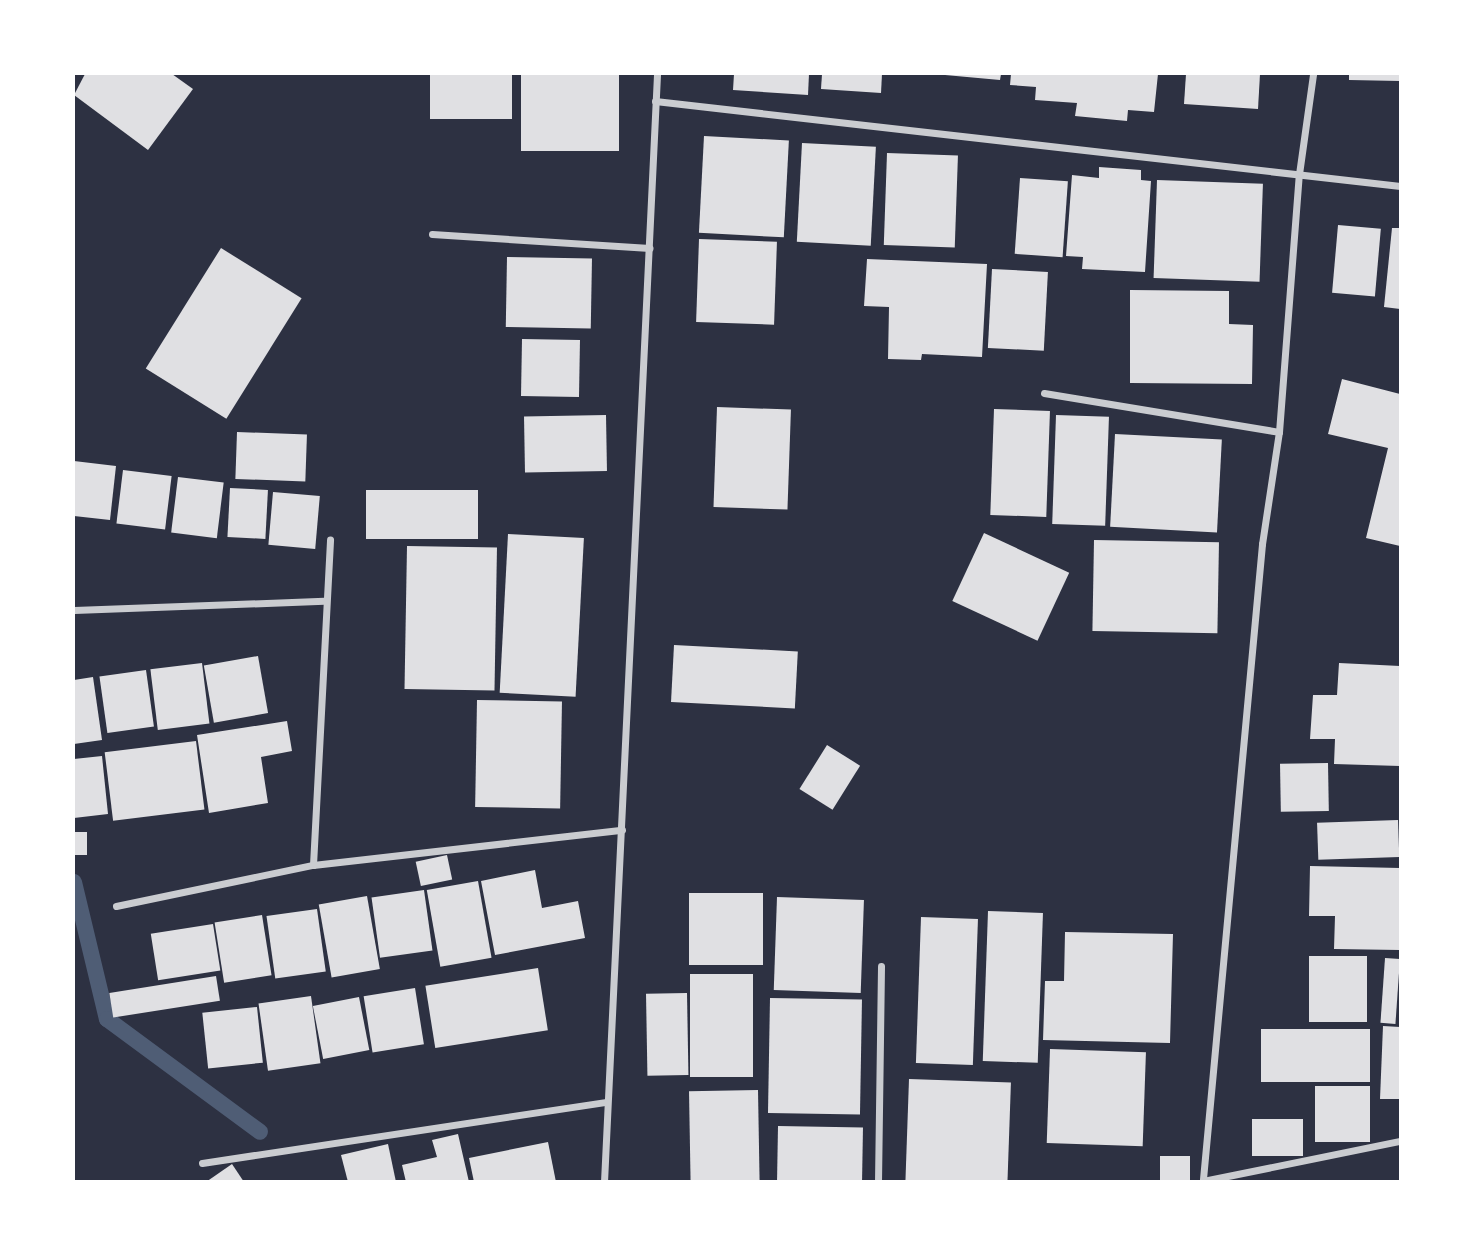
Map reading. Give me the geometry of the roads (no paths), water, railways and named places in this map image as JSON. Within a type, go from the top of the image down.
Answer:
[{"type":"street","points":[[604,1181],[657,74]]},
{"type":"street","points":[[1313,74],[1299,174],[1279,432],[1259,569],[1203,1180],[1401,1141]]},
{"type":"street","points":[[655,101],[1401,186]]},
{"type":"street","points":[[432,234],[650,248]]},
{"type":"street","points":[[1044,393],[1279,432]]},
{"type":"street","points":[[313,865],[324,601],[330,539]]},
{"type":"street","points":[[74,610],[324,601]]},
{"type":"street","points":[[116,906],[313,865],[622,830]]},
{"type":"street","points":[[878,1181],[881,966]]},
{"type":"street","points":[[202,1163],[606,1102]]},
{"type":"waterway","points":[[74,882],[107,1019],[260,1132]]}]
